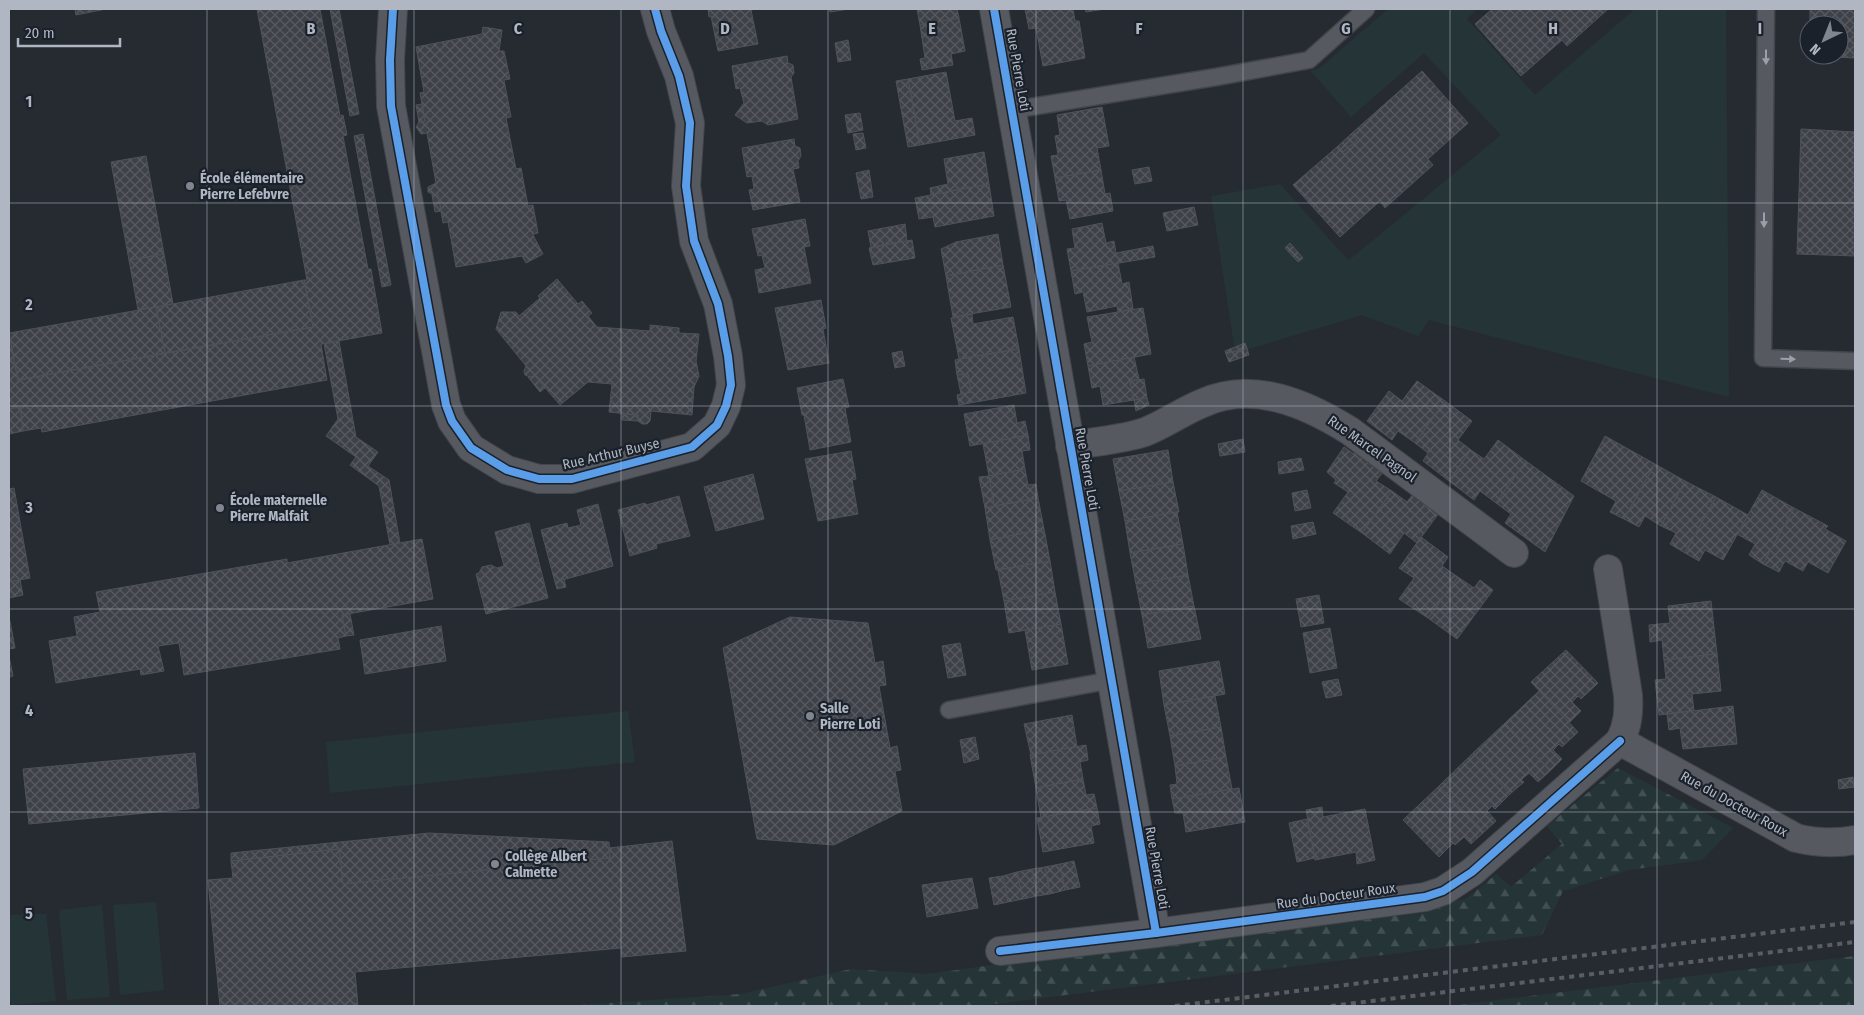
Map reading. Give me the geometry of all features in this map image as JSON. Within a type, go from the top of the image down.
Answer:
[{"type":"street","name":"Rue Arthur Buyse","points":[[394,9],[390,60],[390,106],[446,405],[452,421],[472,448],[507,470],[539,479],[572,479],[692,447],[717,425],[728,399],[731,385],[728,356],[718,304],[694,241],[686,186],[690,123],[680,76],[661,31],[655,9]]},
{"type":"street","name":"Rue Pierre Loti","points":[[994,9],[1156,933]]},
{"type":"street","name":"Rue Marcel Pagnol","points":[[1070,446],[1145,431],[1204,402],[1219,397],[1236,394],[1291,400],[1350,431],[1514,553]]},
{"type":"street","name":"Rue du Docteur Roux","points":[[1000,951],[1156,933],[1425,897],[1444,891],[1472,872],[1620,741],[1626,728],[1629,713],[1628,695],[1608,569]]},
{"type":"street","name":"Rue du Docteur Roux","points":[[1620,741],[1796,838],[1816,843],[1838,843],[1855,840]]},
{"type":"lane","points":[[1012,110],[1309,60],[1366,9]]},
{"type":"lane","points":[[1766,9],[1763,358],[1855,361]]},
{"type":"lane","points":[[949,710],[1112,680]]},
{"type":"green space","points":[[1388,9],[1473,9],[1475,11],[1467,19],[1535,95],[1635,9],[1726,9],[1729,397],[1429,320],[1418,336],[1362,315],[1242,351],[1234,345],[1211,196],[1280,184],[1349,260],[1501,135],[1424,53],[1351,117],[1311,71],[1320,68]]},
{"type":"green space","points":[[628,711],[635,762],[330,793],[326,742]]},
{"type":"green space","points":[[1618,768],[1733,828],[1702,860],[1629,870],[1563,891],[1542,935],[978,1006],[565,1006],[741,994],[851,969],[928,974],[1466,899],[1496,874],[1511,887],[1562,844],[1547,826]]},
{"type":"green space","points":[[156,902],[164,990],[120,995],[113,905]]},
{"type":"green space","points":[[102,905],[110,997],[67,1000],[59,910]]},
{"type":"green space","points":[[46,914],[56,1001],[11,1005],[9,984],[9,915]]},
{"type":"green space","points":[[1855,956],[1855,1006],[1450,1006]]},
{"type":"building","points":[[75,9],[106,9],[76,15]]},
{"type":"building","points":[[257,9],[320,9],[340,116],[343,115],[347,135],[343,136],[368,269],[371,269],[382,333],[321,344],[327,380],[42,432],[41,428],[23,431],[20,407],[9,409],[9,333],[18,380],[313,327],[304,280],[307,280]]},
{"type":"building","points":[[330,9],[339,9],[359,114],[350,116]]},
{"type":"building","points":[[708,9],[756,9],[751,10],[758,44],[718,51]]},
{"type":"building","points":[[829,9],[849,9],[830,12]]},
{"type":"building","points":[[917,9],[957,9],[959,18],[920,25]]},
{"type":"building","points":[[1025,9],[1073,9],[1075,21],[1079,21],[1085,58],[1043,66],[1036,28],[1029,29]]},
{"type":"building","points":[[1085,9],[1105,9],[1086,12]]},
{"type":"building","points":[[1492,9],[1608,9],[1567,46],[1562,40],[1521,76],[1475,24]]},
{"type":"building","points":[[1810,9],[1855,9],[1855,58],[1849,58],[1849,15],[1810,15]]},
{"type":"building","points":[[959,18],[965,51],[951,54],[953,65],[922,70],[920,59],[925,58],[920,25]]},
{"type":"building","points":[[483,27],[502,30],[499,51],[504,51],[510,79],[504,80],[511,117],[506,118],[516,169],[521,168],[528,206],[533,205],[538,233],[533,234],[543,254],[526,263],[522,256],[456,267],[448,222],[443,223],[438,194],[434,195],[428,192],[428,187],[436,183],[427,133],[421,134],[416,127],[419,122],[425,121],[420,93],[424,92],[416,47],[482,34]]},
{"type":"building","points":[[848,40],[851,60],[838,62],[835,43]]},
{"type":"building","points":[[787,56],[788,63],[793,65],[794,73],[791,77],[798,119],[768,125],[762,121],[747,123],[735,115],[744,103],[740,88],[736,89],[732,66]]},
{"type":"building","points":[[1422,71],[1468,123],[1428,159],[1433,165],[1385,208],[1380,201],[1340,237],[1293,185],[1338,146],[1343,152],[1357,140],[1351,134]]},
{"type":"building","points":[[946,72],[955,121],[972,118],[975,135],[920,145],[908,79]]},
{"type":"building","points":[[908,79],[920,145],[908,147],[896,81]]},
{"type":"building","points":[[422,104],[425,121],[419,122],[416,105]]},
{"type":"building","points":[[1102,107],[1109,146],[1097,148],[1101,170],[1055,178],[1051,156],[1058,155],[1055,136],[1060,135],[1057,115]]},
{"type":"building","points":[[860,113],[863,130],[848,133],[845,115]]},
{"type":"building","points":[[1801,129],[1855,132],[1855,256],[1797,254]]},
{"type":"building","points":[[863,133],[866,148],[856,150],[853,134]]},
{"type":"building","points":[[363,134],[391,285],[382,287],[354,136]]},
{"type":"building","points":[[1351,134],[1357,140],[1343,152],[1338,146]]},
{"type":"building","points":[[794,139],[795,146],[800,148],[801,156],[798,161],[799,168],[793,169],[800,202],[753,210],[749,190],[754,189],[752,176],[747,177],[742,148]]},
{"type":"building","points":[[984,152],[989,184],[931,195],[930,188],[948,184],[944,159]]},
{"type":"building","points":[[146,156],[164,254],[129,260],[111,162]]},
{"type":"building","points":[[1149,167],[1152,181],[1135,184],[1132,170]]},
{"type":"building","points":[[869,170],[873,197],[861,199],[856,173]]},
{"type":"building","points":[[1101,170],[1105,194],[1110,193],[1113,211],[1070,219],[1066,200],[1059,201],[1055,178]]},
{"type":"building","points":[[989,184],[994,216],[935,227],[933,217],[919,219],[915,198]]},
{"type":"building","points":[[438,194],[441,211],[435,212],[432,195]]},
{"type":"building","points":[[1194,207],[1198,225],[1167,231],[1163,213]]},
{"type":"building","points":[[805,219],[810,246],[804,247],[811,283],[759,293],[755,270],[765,268],[762,255],[758,256],[752,229]]},
{"type":"building","points":[[1102,223],[1106,243],[1114,241],[1116,253],[1153,246],[1155,257],[1071,271],[1067,249],[1075,248],[1072,229]]},
{"type":"building","points":[[905,224],[907,241],[871,247],[868,231]]},
{"type":"building","points":[[998,234],[1003,265],[946,276],[941,249],[956,242]]},
{"type":"building","points":[[912,240],[915,258],[873,265],[869,248]]},
{"type":"building","points":[[1290,243],[1303,258],[1298,262],[1285,248]]},
{"type":"building","points":[[164,254],[173,304],[138,310],[129,260]]},
{"type":"building","points":[[1118,263],[1122,284],[1129,282],[1133,309],[1118,312],[1117,306],[1087,312],[1083,292],[1075,294],[1071,271]]},
{"type":"building","points":[[1003,265],[1011,307],[953,317],[946,276]]},
{"type":"building","points":[[557,279],[578,304],[582,301],[592,313],[588,316],[597,327],[650,331],[650,325],[679,328],[679,333],[699,334],[696,361],[699,376],[694,387],[692,415],[651,411],[650,421],[647,424],[642,424],[638,421],[638,415],[609,412],[612,384],[588,382],[560,405],[535,376],[525,375],[526,366],[496,329],[501,312],[516,312],[519,316],[540,298],[538,296]]},
{"type":"building","points":[[304,280],[313,327],[165,353],[156,307]]},
{"type":"building","points":[[821,300],[826,328],[823,329],[829,363],[788,370],[775,308]]},
{"type":"building","points":[[156,307],[165,353],[18,380],[9,333]]},
{"type":"building","points":[[1143,308],[1151,354],[1088,366],[1084,344],[1092,342],[1087,317]]},
{"type":"building","points":[[972,314],[973,324],[1013,317],[1019,349],[959,359],[951,318]]},
{"type":"building","points":[[339,341],[356,437],[378,452],[368,466],[389,480],[400,543],[390,545],[379,486],[350,465],[356,457],[326,436],[338,419],[324,344]]},
{"type":"building","points":[[1245,343],[1247,348],[1226,354],[1225,351]]},
{"type":"building","points":[[1247,348],[1249,355],[1229,362],[1226,354]]},
{"type":"building","points":[[1019,349],[1026,393],[959,405],[957,395],[971,392],[968,374],[957,375],[955,360]]},
{"type":"building","points":[[902,351],[905,366],[895,368],[892,353]]},
{"type":"building","points":[[1134,357],[1139,379],[1130,381],[1134,400],[1103,405],[1100,386],[1092,388],[1088,366]]},
{"type":"building","points":[[968,374],[971,392],[961,394],[957,375]]},
{"type":"building","points":[[535,376],[545,388],[540,392],[528,377]]},
{"type":"building","points":[[843,379],[849,407],[845,408],[851,442],[810,450],[797,388]]},
{"type":"building","points":[[1144,379],[1147,398],[1134,400],[1130,381]]},
{"type":"building","points":[[1417,381],[1445,401],[1415,443],[1398,431],[1392,440],[1367,421],[1389,391],[1402,401]]},
{"type":"building","points":[[1147,398],[1149,405],[1136,411],[1134,400]]},
{"type":"building","points":[[1445,401],[1472,421],[1458,440],[1471,450],[1449,481],[1423,461],[1428,453],[1415,443]]},
{"type":"building","points":[[1014,405],[1017,423],[1025,421],[1028,435],[970,446],[964,414]]},
{"type":"building","points":[[20,407],[23,431],[9,434],[9,409]]},
{"type":"building","points":[[622,414],[638,415],[638,421],[622,420]]},
{"type":"building","points":[[1028,435],[1030,450],[1022,451],[1025,469],[989,476],[983,444]]},
{"type":"building","points":[[1605,436],[1655,464],[1624,519],[1610,512],[1616,501],[1581,481]]},
{"type":"building","points":[[1243,439],[1245,452],[1220,456],[1218,444]]},
{"type":"building","points":[[1498,440],[1526,461],[1496,503],[1480,491],[1474,500],[1449,481],[1471,450],[1484,459]]},
{"type":"building","points":[[1344,447],[1354,454],[1356,452],[1383,472],[1376,481],[1392,491],[1362,533],[1333,513],[1348,492],[1334,483],[1336,480],[1327,472]]},
{"type":"building","points":[[1168,450],[1173,482],[1119,491],[1113,459]]},
{"type":"building","points":[[851,451],[856,479],[852,480],[858,514],[818,521],[805,459]]},
{"type":"building","points":[[1301,458],[1304,470],[1279,474],[1278,462]]},
{"type":"building","points":[[1526,461],[1574,496],[1545,552],[1505,523],[1511,514],[1496,503]]},
{"type":"building","points":[[1655,464],[1685,481],[1661,526],[1645,516],[1639,527],[1624,519]]},
{"type":"building","points":[[1025,469],[1028,485],[1036,484],[1038,498],[994,506],[989,476]]},
{"type":"building","points":[[753,474],[764,519],[716,531],[704,487]]},
{"type":"building","points":[[989,476],[994,506],[985,508],[979,477]]},
{"type":"building","points":[[1685,481],[1716,497],[1685,553],[1670,544],[1676,533],[1661,526]]},
{"type":"building","points":[[1173,482],[1179,512],[1125,521],[1119,491]]},
{"type":"building","points":[[14,488],[30,578],[9,582],[9,489]]},
{"type":"building","points":[[1307,490],[1311,508],[1295,511],[1292,493]]},
{"type":"building","points":[[1762,490],[1794,508],[1763,564],[1749,555],[1755,544],[1737,534]]},
{"type":"building","points":[[1392,491],[1407,502],[1413,494],[1439,513],[1417,543],[1404,533],[1390,554],[1362,533]]},
{"type":"building","points":[[679,496],[690,536],[656,544],[657,548],[630,556],[618,510]]},
{"type":"building","points":[[1716,497],[1748,515],[1723,560],[1705,550],[1699,561],[1685,553]]},
{"type":"building","points":[[1038,498],[1044,529],[990,540],[985,508]]},
{"type":"building","points":[[598,504],[613,566],[555,582],[541,530],[567,523],[568,528],[581,525],[577,510]]},
{"type":"building","points":[[1794,508],[1828,526],[1825,529],[1846,541],[1828,573],[1808,562],[1803,571],[1785,561],[1779,572],[1763,564]]},
{"type":"building","points":[[1177,512],[1183,544],[1130,553],[1125,521]]},
{"type":"building","points":[[1313,522],[1316,534],[1293,539],[1291,526]]},
{"type":"building","points":[[529,523],[548,598],[486,614],[476,574],[479,573],[482,567],[491,565],[497,568],[504,566],[495,532]]},
{"type":"building","points":[[1044,529],[1050,561],[996,570],[990,540]]},
{"type":"building","points":[[1421,537],[1448,557],[1442,566],[1458,577],[1428,618],[1399,599],[1414,578],[1399,568]]},
{"type":"building","points":[[422,539],[433,599],[342,615],[346,636],[338,638],[340,649],[184,675],[179,643],[158,646],[164,671],[141,675],[140,669],[56,683],[49,641],[77,636],[74,617],[100,612],[96,592],[287,559],[287,563]]},
{"type":"building","points":[[1183,544],[1188,575],[1136,584],[1130,553]]},
{"type":"building","points":[[1050,561],[1055,592],[1004,601],[998,570]]},
{"type":"building","points":[[1188,575],[1194,606],[1142,615],[1136,584]]},
{"type":"building","points":[[1458,577],[1474,588],[1480,580],[1493,590],[1457,639],[1428,618]]},
{"type":"building","points":[[564,579],[566,587],[557,589],[555,582]]},
{"type":"building","points":[[20,580],[23,595],[9,598],[9,582]]},
{"type":"building","points":[[1055,592],[1061,624],[1009,633],[1004,601]]},
{"type":"building","points":[[1319,595],[1324,623],[1301,627],[1296,599]]},
{"type":"building","points":[[1711,601],[1717,654],[1664,660],[1662,640],[1650,642],[1649,625],[1670,623],[1668,606]]},
{"type":"building","points":[[1194,606],[1201,639],[1148,648],[1142,615]]},
{"type":"building","points":[[350,614],[354,635],[346,636],[342,615]]},
{"type":"building","name":"Salle Pierre Loti","points":[[790,617],[868,623],[875,663],[883,661],[886,685],[879,686],[890,748],[897,746],[901,770],[895,771],[902,811],[834,845],[757,839],[723,648]]},
{"type":"building","points":[[9,622],[15,648],[9,649]]},
{"type":"building","points":[[1061,624],[1068,664],[1032,670],[1025,630]]},
{"type":"building","points":[[441,626],[446,661],[365,674],[360,640]]},
{"type":"building","points":[[1330,628],[1337,668],[1310,673],[1303,633]]},
{"type":"building","points":[[960,643],[966,675],[948,678],[942,646]]},
{"type":"building","points":[[1566,650],[1598,683],[1581,699],[1578,696],[1572,702],[1581,711],[1569,723],[1531,682]]},
{"type":"building","points":[[1717,654],[1721,691],[1692,694],[1694,711],[1659,715],[1655,680],[1666,679],[1664,660]]},
{"type":"building","points":[[9,656],[13,676],[9,677]]},
{"type":"building","points":[[1219,661],[1225,694],[1164,705],[1159,671]]},
{"type":"building","points":[[1338,679],[1342,695],[1326,698],[1322,682]]},
{"type":"building","points":[[1539,691],[1578,732],[1562,747],[1559,744],[1553,750],[1562,759],[1550,771],[1505,723]]},
{"type":"building","points":[[1215,696],[1221,727],[1170,736],[1164,705]]},
{"type":"building","points":[[1733,706],[1737,744],[1683,749],[1680,728],[1669,730],[1667,714]]},
{"type":"building","points":[[1072,715],[1077,747],[1031,755],[1024,724]]},
{"type":"building","points":[[1505,723],[1550,771],[1538,782],[1529,773],[1521,780],[1524,782],[1510,794],[1473,753]]},
{"type":"building","points":[[1221,727],[1226,757],[1175,766],[1170,736]]},
{"type":"building","points":[[975,737],[979,759],[964,763],[960,740]]},
{"type":"building","points":[[1086,745],[1088,760],[1080,762],[1083,779],[1036,788],[1030,755]]},
{"type":"building","points":[[195,753],[199,808],[29,824],[23,769]]},
{"type":"building","points":[[1473,753],[1510,794],[1495,809],[1492,806],[1487,811],[1496,821],[1484,832],[1439,786]]},
{"type":"building","points":[[1226,757],[1232,789],[1172,799],[1170,785],[1177,784],[1175,766]]},
{"type":"building","points":[[1853,777],[1854,787],[1839,789],[1838,780]]},
{"type":"building","points":[[1083,779],[1086,795],[1094,794],[1097,808],[1041,818],[1036,788]]},
{"type":"building","points":[[1439,786],[1484,832],[1471,844],[1464,837],[1455,845],[1453,843],[1439,857],[1403,820]]},
{"type":"building","points":[[1239,788],[1245,822],[1186,832],[1183,813],[1175,813],[1172,799]]},
{"type":"building","points":[[1322,807],[1323,817],[1365,809],[1375,860],[1357,864],[1356,852],[1315,860],[1306,810]]},
{"type":"building","points":[[1097,808],[1100,824],[1091,826],[1094,843],[1043,852],[1037,818]]},
{"type":"building","points":[[1307,819],[1315,858],[1297,862],[1289,823]]},
{"type":"building","points":[[429,833],[609,842],[610,858],[343,884],[339,849],[231,861],[231,853]]},
{"type":"building","points":[[672,841],[686,951],[622,957],[621,948],[355,972],[358,1006],[220,1006],[208,880],[233,878],[231,861],[339,849],[343,884],[610,858],[609,848]]},
{"type":"building","points":[[1074,861],[1080,887],[1065,890],[1060,864]]},
{"type":"building","points":[[1060,864],[1065,890],[1050,894],[1045,867]]},
{"type":"building","points":[[1045,867],[1050,894],[1037,896],[1032,869]]},
{"type":"building","points":[[1032,869],[1037,896],[1023,899],[1017,872]]},
{"type":"building","points":[[1017,872],[1023,899],[1008,902],[1003,876]]},
{"type":"building","points":[[1003,876],[1008,902],[994,905],[989,878]]},
{"type":"building","points":[[972,878],[978,908],[927,917],[922,885]]},
{"type":"railway","points":[[1175,1006],[1855,922]]},
{"type":"railway","points":[[1331,1006],[1855,942]]},
{"type":"cycle path","points":[[393,9],[390,60],[391,106],[446,405],[452,421],[471,448],[507,470],[539,479],[572,479],[692,447],[717,425],[726,406],[731,385],[728,356],[718,304],[694,241],[686,186],[690,123],[679,76],[661,31],[655,9]]},
{"type":"cycle path","points":[[994,9],[1156,933]]},
{"type":"cycle path","points":[[1000,951],[1156,933],[1425,897],[1443,891],[1472,872],[1620,741]]},
{"type":"place","name":"École élémentaire Pierre Lefebvre","points":[[190,186]]},
{"type":"place","name":"École maternelle Pierre Malfait","points":[[220,508]]},
{"type":"place","name":"Salle Pierre Loti","points":[[810,716]]},
{"type":"place","name":"Collège Albert Calmette","points":[[495,864]]}]
